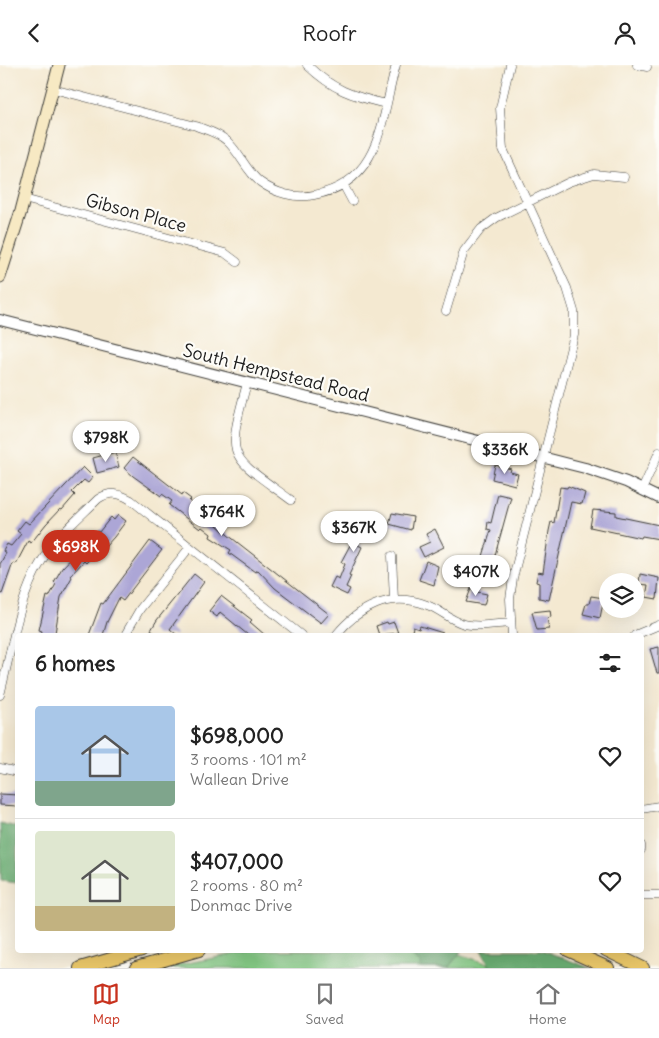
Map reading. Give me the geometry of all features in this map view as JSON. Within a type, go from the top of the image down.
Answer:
[{"type":"main road","points":[[0,277],[24,199],[59,65]]},
{"type":"main road","points":[[80,968],[132,953]]},
{"type":"main road","points":[[136,968],[188,953]]},
{"type":"main road","points":[[574,953],[607,968]]},
{"type":"main road","points":[[614,953],[643,968]]},
{"type":"street","points":[[308,65],[327,82],[351,96],[386,104]]},
{"type":"street","points":[[53,89],[196,126],[212,132],[226,140],[251,174],[268,187],[276,191],[304,197],[331,192],[344,187],[363,169],[373,153],[396,65]]},
{"type":"street","points":[[510,65],[500,108],[500,130],[503,149],[567,287],[574,311],[573,346],[513,578],[510,623],[512,633]]},
{"type":"street","points":[[637,65],[646,67]]},
{"type":"street","points":[[446,311],[464,251],[481,229],[496,218],[569,182],[594,174],[624,177]]},
{"type":"street","points":[[344,187],[352,201]]},
{"type":"street","name":"Gibson Place","points":[[24,199],[225,253],[237,263]]},
{"type":"street","name":"South Hempstead Road","points":[[0,319],[603,473],[659,498]]},
{"type":"street","points":[[247,383],[234,432],[235,451],[246,467],[291,500]]},
{"type":"street","points":[[642,490],[659,452]]},
{"type":"street","points":[[16,633],[26,595],[41,562],[98,499],[114,493],[131,500],[298,633]]},
{"type":"street","points":[[126,633],[140,609],[190,547]]},
{"type":"street","points":[[392,556],[394,600]]},
{"type":"street","points":[[338,633],[363,609],[394,600],[404,600],[426,605],[458,622],[468,625],[510,623]]},
{"type":"street","points":[[640,633],[659,625]]},
{"type":"street","points":[[0,695],[15,637]]},
{"type":"street","points":[[0,768],[15,770]]},
{"type":"street","points":[[644,808],[659,806]]},
{"type":"street","points":[[644,895],[659,895]]},
{"type":"street","points":[[607,968],[610,953]]},
{"type":"green space","points":[[0,823],[15,827],[15,883],[1,881]]},
{"type":"green space","points":[[240,953],[455,953],[502,968],[162,968]]},
{"type":"green space","points":[[439,953],[460,953],[448,968],[421,968],[421,963],[410,955],[436,955]]},
{"type":"green space","points":[[483,953],[550,953],[590,968],[491,968]]},
{"type":"building","points":[[115,452],[119,467],[97,473],[93,458]]},
{"type":"building","points":[[133,457],[182,495],[183,493],[191,499],[189,501],[202,512],[205,508],[212,514],[209,518],[228,535],[329,614],[321,623],[275,588],[258,570],[255,572],[229,553],[231,550],[210,537],[211,534],[202,527],[200,529],[169,505],[172,501],[162,494],[161,496],[124,468]]},
{"type":"building","points":[[495,465],[511,469],[510,472],[518,474],[515,485],[492,479]]},
{"type":"building","points":[[83,467],[93,477],[88,483],[84,480],[72,492],[75,495],[62,510],[60,509],[31,543],[28,541],[16,564],[13,563],[2,594],[0,593],[0,564],[6,553],[3,551],[7,544],[11,546],[21,534],[17,531],[25,521],[29,524]]},
{"type":"building","points":[[568,486],[585,493],[582,504],[571,502],[549,600],[539,598],[539,583],[536,582],[538,572],[543,573],[549,531],[551,522],[554,523],[560,487],[567,488]]},
{"type":"building","points":[[498,494],[511,497],[492,566],[494,567],[491,580],[477,576],[491,530],[487,529],[488,522],[491,523]]},
{"type":"building","points":[[593,510],[616,512],[616,516],[659,525],[659,539],[642,536],[641,538],[590,527]]},
{"type":"building","points":[[365,512],[380,523],[373,531],[370,528],[356,544],[362,547],[349,575],[351,576],[346,587],[350,589],[347,595],[330,587],[335,577],[339,579],[345,564],[341,562],[356,534],[353,531],[361,522],[358,520]]},
{"type":"building","points":[[392,513],[413,517],[411,530],[389,524]]},
{"type":"building","points":[[118,515],[126,521],[105,547],[102,545],[86,563],[84,561],[70,576],[72,577],[61,597],[55,633],[42,633],[42,631],[39,630],[47,596],[49,597],[56,584],[54,582],[62,568],[97,531],[99,532],[111,517],[114,520]]},
{"type":"building","points":[[435,529],[444,547],[424,557],[419,547],[430,542],[426,534]]},
{"type":"building","points":[[150,541],[162,550],[123,601],[119,598],[104,633],[90,633],[101,603],[103,604]]},
{"type":"building","points":[[426,561],[438,566],[434,585],[419,580]]},
{"type":"building","points":[[194,574],[204,582],[170,629],[175,633],[155,633],[151,630]]},
{"type":"building","points":[[644,575],[659,578],[657,599],[646,597],[648,585],[644,585]]},
{"type":"building","points":[[472,586],[478,588],[477,592],[487,594],[484,605],[466,602]]},
{"type":"building","points":[[221,596],[252,620],[250,622],[263,633],[246,633],[220,612],[217,617],[209,611]]},
{"type":"building","points":[[591,596],[599,597],[599,618],[583,614],[586,604],[589,604]]},
{"type":"building","points":[[550,610],[551,617],[547,618],[549,629],[537,630],[532,612]]},
{"type":"building","points":[[387,622],[388,624],[394,622],[398,633],[378,633],[376,626]]},
{"type":"building","points":[[420,626],[443,633],[412,633],[413,627],[419,629]]},
{"type":"building","points":[[659,647],[659,673],[657,673],[650,649]]},
{"type":"building","points":[[0,794],[15,795],[15,806],[0,805]]}]
